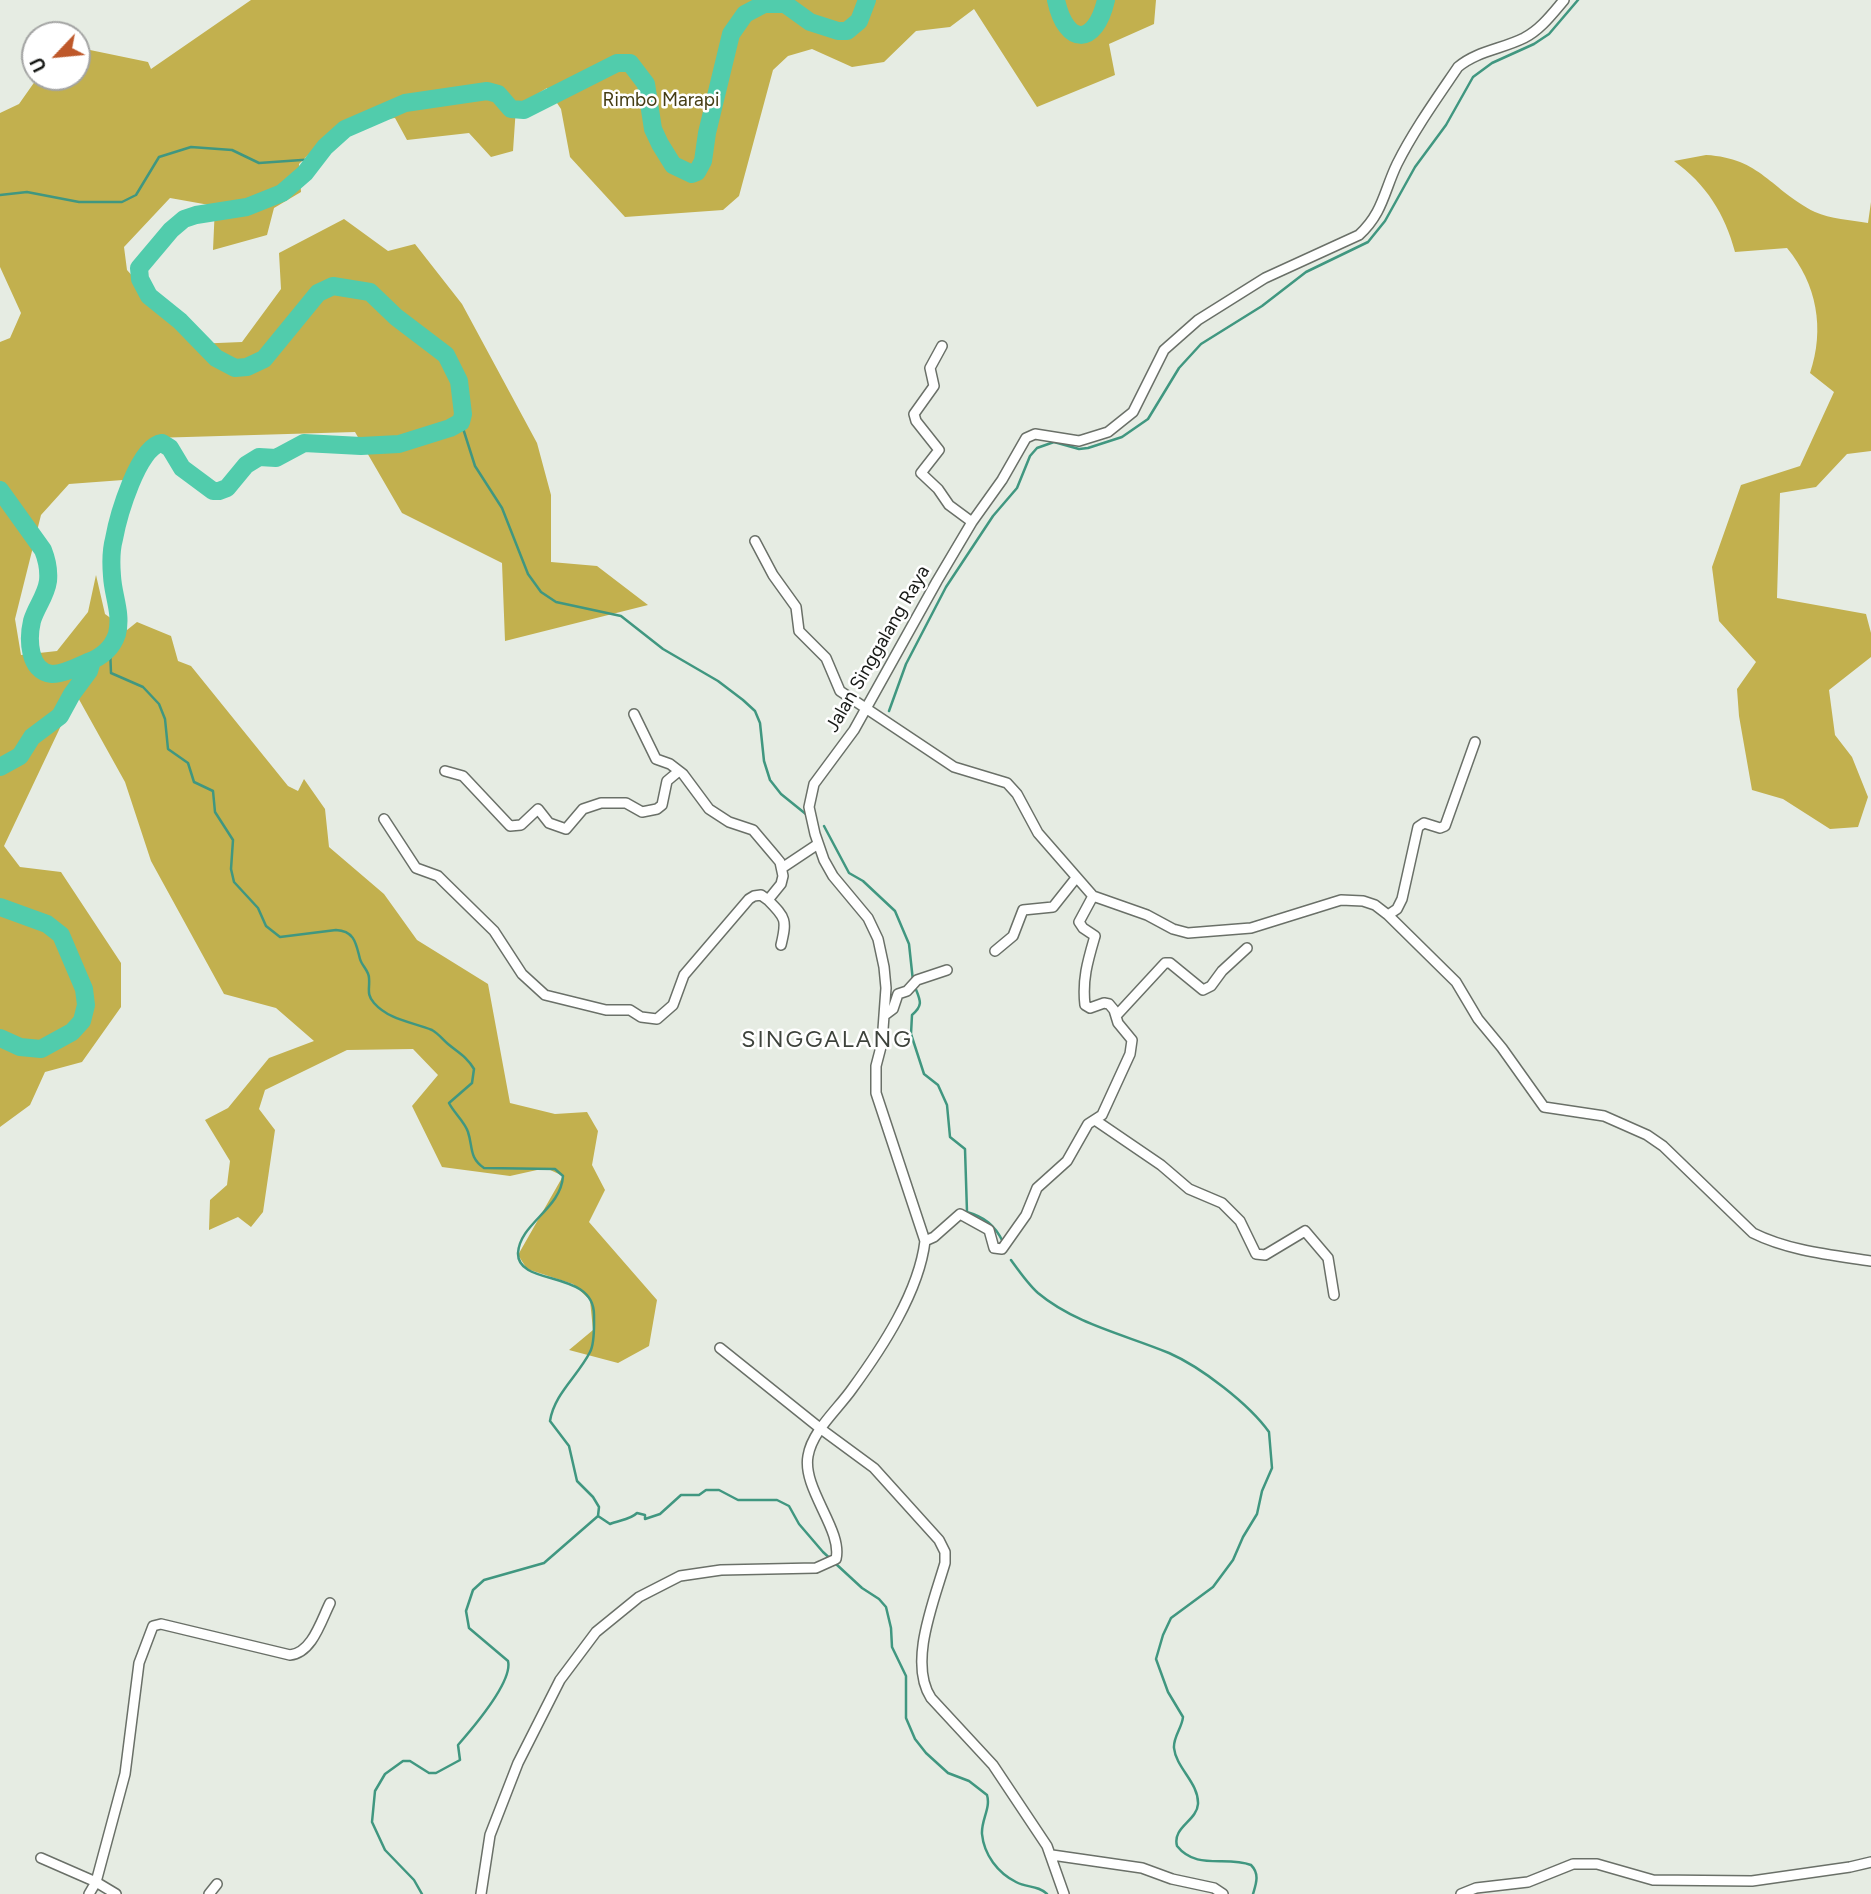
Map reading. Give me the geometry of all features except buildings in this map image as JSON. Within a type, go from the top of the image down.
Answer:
[{"type":"street","name":"Jalan Singgalang Raya","points":[[925,1241],[876,1093],[876,1066],[885,1015],[884,967],[878,939],[868,918],[833,876],[818,844],[809,807],[814,784],[855,730],[937,581],[1026,438],[1035,434],[1079,441],[1108,432],[1133,412],[1164,350],[1198,320],[1265,278],[1359,235],[1371,224],[1381,207],[1398,164],[1458,67],[1472,58],[1538,30],[1564,0]]},
{"type":"street","points":[[942,346],[930,368],[934,386],[914,414],[916,421],[939,450],[921,473],[938,489],[949,505],[972,522]]},
{"type":"street","points":[[755,541],[773,575],[796,607],[800,631],[825,658],[837,688],[954,767],[1007,783],[1017,794],[1038,833],[1093,896],[1188,933],[1251,928],[1341,900],[1363,901],[1375,905],[1456,982],[1478,1018],[1544,1107],[1604,1116],[1647,1135],[1663,1146],[1753,1233],[1765,1239],[1808,1251],[1871,1261]]},
{"type":"street","points":[[634,714],[653,755],[679,771],[709,809],[733,824],[753,830],[775,856],[782,868],[781,884],[768,900]]},
{"type":"street","points":[[1388,915],[1397,909],[1402,899],[1418,827],[1424,823],[1440,828],[1445,826],[1475,742]]},
{"type":"street","points":[[445,771],[463,776],[510,826],[521,825],[538,809],[549,823],[566,829],[583,809],[601,803],[626,803],[642,812],[657,809],[662,804],[667,781],[679,771]]},
{"type":"street","points":[[384,819],[416,868],[438,876],[494,931],[522,974],[545,995],[606,1010],[630,1010],[647,1018],[657,1018],[673,1004],[684,975],[754,896],[761,895],[784,915],[785,928],[780,945]]},
{"type":"street","points":[[782,868],[818,844]]},
{"type":"street","points":[[995,951],[1013,936],[1023,911],[1053,907],[1076,878]]},
{"type":"street","points":[[481,1894],[490,1835],[518,1763],[560,1679],[596,1632],[639,1597],[680,1576],[721,1570],[816,1568],[836,1559],[837,1545],[808,1471],[807,1457],[821,1429],[852,1390],[886,1338],[915,1283],[923,1259],[925,1241],[962,1214],[989,1230],[994,1248],[1002,1249],[1026,1215],[1037,1188],[1067,1161],[1087,1124],[1101,1115],[1131,1049],[1131,1038],[1118,1023],[1109,1004],[1104,1003],[1090,1009],[1085,1005],[1083,982],[1089,952],[1096,936],[1079,922],[1093,896]]},
{"type":"street","points":[[1116,1016],[1165,963],[1170,963],[1203,990],[1211,986],[1222,971],[1247,948]]},
{"type":"street","points":[[885,1015],[893,1009],[898,994],[915,982],[947,970]]},
{"type":"street","points":[[1095,1120],[1161,1165],[1192,1191],[1222,1203],[1240,1221],[1256,1254],[1265,1255],[1305,1231],[1328,1258],[1334,1295]]},
{"type":"street","points":[[720,1348],[874,1468],[940,1540],[945,1552],[945,1563],[922,1654],[924,1688],[993,1765],[1052,1855],[1064,1894]]},
{"type":"street","points":[[89,1894],[96,1882],[125,1774],[139,1663],[153,1626],[161,1625],[296,1655],[309,1645],[330,1603]]},
{"type":"street","points":[[1052,1855],[1142,1868],[1172,1879],[1214,1888],[1223,1894]]},
{"type":"street","points":[[41,1858],[96,1882],[116,1894]]},
{"type":"street","points":[[1461,1894],[1476,1888],[1528,1882],[1573,1864],[1597,1864],[1653,1880],[1752,1881],[1871,1862]]},
{"type":"street","points":[[209,1894],[217,1884]]},
{"type":"green space","name":"Rimbo Marapi","points":[[251,0],[1156,0],[1154,24],[1109,44],[1115,75],[1037,107],[974,9],[950,27],[916,31],[884,62],[852,67],[812,49],[788,56],[773,70],[739,196],[723,210],[625,217],[570,157],[561,109],[547,88],[516,107],[513,151],[491,157],[469,133],[407,140],[395,118],[337,126],[299,164],[301,192],[274,208],[267,235],[213,250],[215,206],[170,198],[124,247],[127,270],[194,344],[242,342],[281,289],[279,253],[344,219],[388,251],[415,244],[462,304],[537,443],[551,495],[551,562],[597,566],[648,605],[505,641],[502,563],[402,513],[355,432],[153,438],[123,480],[69,484],[41,515],[15,619],[21,655],[57,651],[88,612],[96,575],[105,614],[127,630],[137,622],[171,636],[178,661],[191,666],[288,786],[298,791],[304,779],[325,809],[329,847],[384,894],[417,940],[488,984],[510,1103],[555,1114],[587,1112],[598,1131],[592,1165],[605,1190],[589,1222],[657,1300],[649,1346],[618,1363],[569,1350],[593,1330],[590,1300],[573,1284],[527,1269],[518,1255],[563,1176],[546,1168],[510,1176],[442,1167],[412,1106],[438,1075],[413,1049],[347,1050],[265,1090],[259,1109],[275,1130],[263,1212],[251,1227],[238,1217],[209,1230],[210,1200],[227,1185],[230,1161],[205,1120],[228,1108],[269,1058],[314,1041],[276,1008],[224,994],[151,861],[125,782],[76,694],[4,846],[20,867],[61,872],[121,963],[121,1007],[82,1062],[45,1072],[30,1105],[0,1127],[0,342],[10,338],[21,313],[0,267],[0,113],[19,104],[28,91],[91,91],[91,50],[148,62],[151,69]]},
{"type":"green space","points":[[1706,155],[1740,162],[1765,176],[1800,203],[1827,216],[1868,223],[1871,202],[1871,451],[1847,454],[1816,487],[1780,493],[1777,598],[1866,614],[1871,633],[1871,657],[1829,690],[1835,735],[1852,757],[1868,797],[1858,827],[1830,829],[1783,799],[1752,790],[1737,689],[1756,662],[1719,621],[1712,567],[1741,485],[1800,466],[1834,392],[1810,373],[1815,356],[1817,324],[1811,292],[1797,262],[1787,248],[1735,252],[1726,225],[1713,201],[1696,180],[1674,161]]},
{"type":"waterway","points":[[0,490],[43,550],[47,562],[47,586],[31,628],[30,645],[34,661],[44,672],[52,674],[70,670],[98,658],[106,652],[117,634],[118,612],[111,567],[116,529],[130,484],[153,447],[162,443],[170,448],[182,468],[213,491],[219,491],[227,488],[246,465],[259,457],[276,458],[304,443],[361,446],[399,444],[450,428],[461,422],[463,414],[459,381],[446,355],[396,317],[370,292],[333,286],[318,293],[264,359],[247,367],[235,368],[216,358],[180,321],[149,296],[140,279],[139,268],[171,230],[184,219],[247,207],[282,193],[305,173],[325,147],[345,129],[405,103],[487,91],[498,94],[511,109],[524,110],[617,63],[630,63],[646,84],[653,129],[660,144],[673,165],[692,174],[697,172],[703,161],[707,133],[731,34],[745,14],[764,4],[785,4],[810,22],[838,31],[847,31],[859,21],[867,0]]},
{"type":"waterway","points":[[1056,0],[1066,26],[1073,33],[1081,35],[1088,33],[1095,26],[1106,0]]},
{"type":"waterway","points":[[889,711],[906,664],[946,587],[993,516],[1017,488],[1030,456],[1037,448],[1054,442],[1079,449],[1088,448],[1122,437],[1148,419],[1179,368],[1201,344],[1262,306],[1306,272],[1368,242],[1385,221],[1415,167],[1446,125],[1473,77],[1492,63],[1534,44],[1549,34],[1578,0]]},
{"type":"waterway","points":[[0,195],[27,192],[79,202],[122,202],[136,195],[159,157],[191,147],[232,150],[259,163],[316,159]]},
{"type":"waterway","points":[[461,422],[475,466],[502,508],[528,574],[541,592],[556,602],[621,616],[663,649],[718,681],[743,700],[755,711],[760,723],[764,761],[770,780],[781,794],[807,815]]},
{"type":"waterway","points":[[110,648],[111,673],[143,687],[159,704],[165,719],[168,749],[188,763],[194,782],[213,791],[215,812],[233,840],[231,869],[234,882],[258,908],[266,926],[280,937],[336,930],[351,936],[368,973],[369,994],[374,1003],[394,1017],[434,1032],[466,1058],[474,1069],[472,1083],[449,1103],[467,1128],[474,1156],[479,1164],[484,1168],[555,1169],[563,1176],[561,1188],[520,1242],[518,1253],[521,1264],[529,1271],[570,1284],[582,1291],[591,1301],[594,1315],[592,1348],[556,1402],[550,1421],[569,1446],[577,1481],[593,1497],[599,1507],[598,1516]]},
{"type":"waterway","points":[[0,767],[20,756],[32,737],[60,716],[89,671],[92,661]]},
{"type":"waterway","points":[[824,826],[849,873],[863,881],[895,911],[909,944],[913,981]]},
{"type":"waterway","points":[[0,907],[47,924],[61,935],[84,989],[86,1005],[82,1021],[72,1032],[41,1049],[20,1047],[0,1038]]},
{"type":"waterway","points":[[915,987],[920,1002],[912,1015],[911,1034],[924,1074],[938,1085],[947,1105],[950,1137],[965,1149],[967,1212],[988,1222],[1003,1242]]},
{"type":"waterway","points":[[1011,1260],[1034,1289],[1052,1304],[1084,1321],[1182,1359],[1224,1387],[1269,1432],[1272,1468],[1262,1491],[1257,1514],[1233,1560],[1213,1587],[1171,1618],[1156,1659],[1168,1692],[1183,1717],[1174,1748],[1195,1789],[1198,1804],[1194,1815],[1178,1834],[1177,1846],[1193,1858],[1251,1865],[1256,1875],[1253,1894]]},
{"type":"waterway","points":[[598,1516],[610,1524],[628,1519],[637,1513],[645,1515],[645,1519],[660,1514],[681,1495],[699,1495],[706,1490],[719,1490],[738,1500],[777,1500],[789,1506],[799,1524],[823,1552],[886,1607],[892,1647],[906,1676],[906,1718],[915,1739],[926,1753],[948,1773],[969,1781],[987,1795],[988,1805],[982,1834],[993,1862],[1009,1878],[1047,1894]]},
{"type":"waterway","points":[[422,1894],[414,1880],[385,1850],[372,1822],[375,1791],[385,1774],[403,1761],[410,1761],[429,1773],[436,1773],[460,1760],[458,1745],[490,1704],[504,1680],[508,1661],[469,1628],[466,1611],[473,1590],[484,1580],[544,1563],[598,1516]]},
{"type":"district","name":"SINGGALANG","points":[[827,1040]]}]
